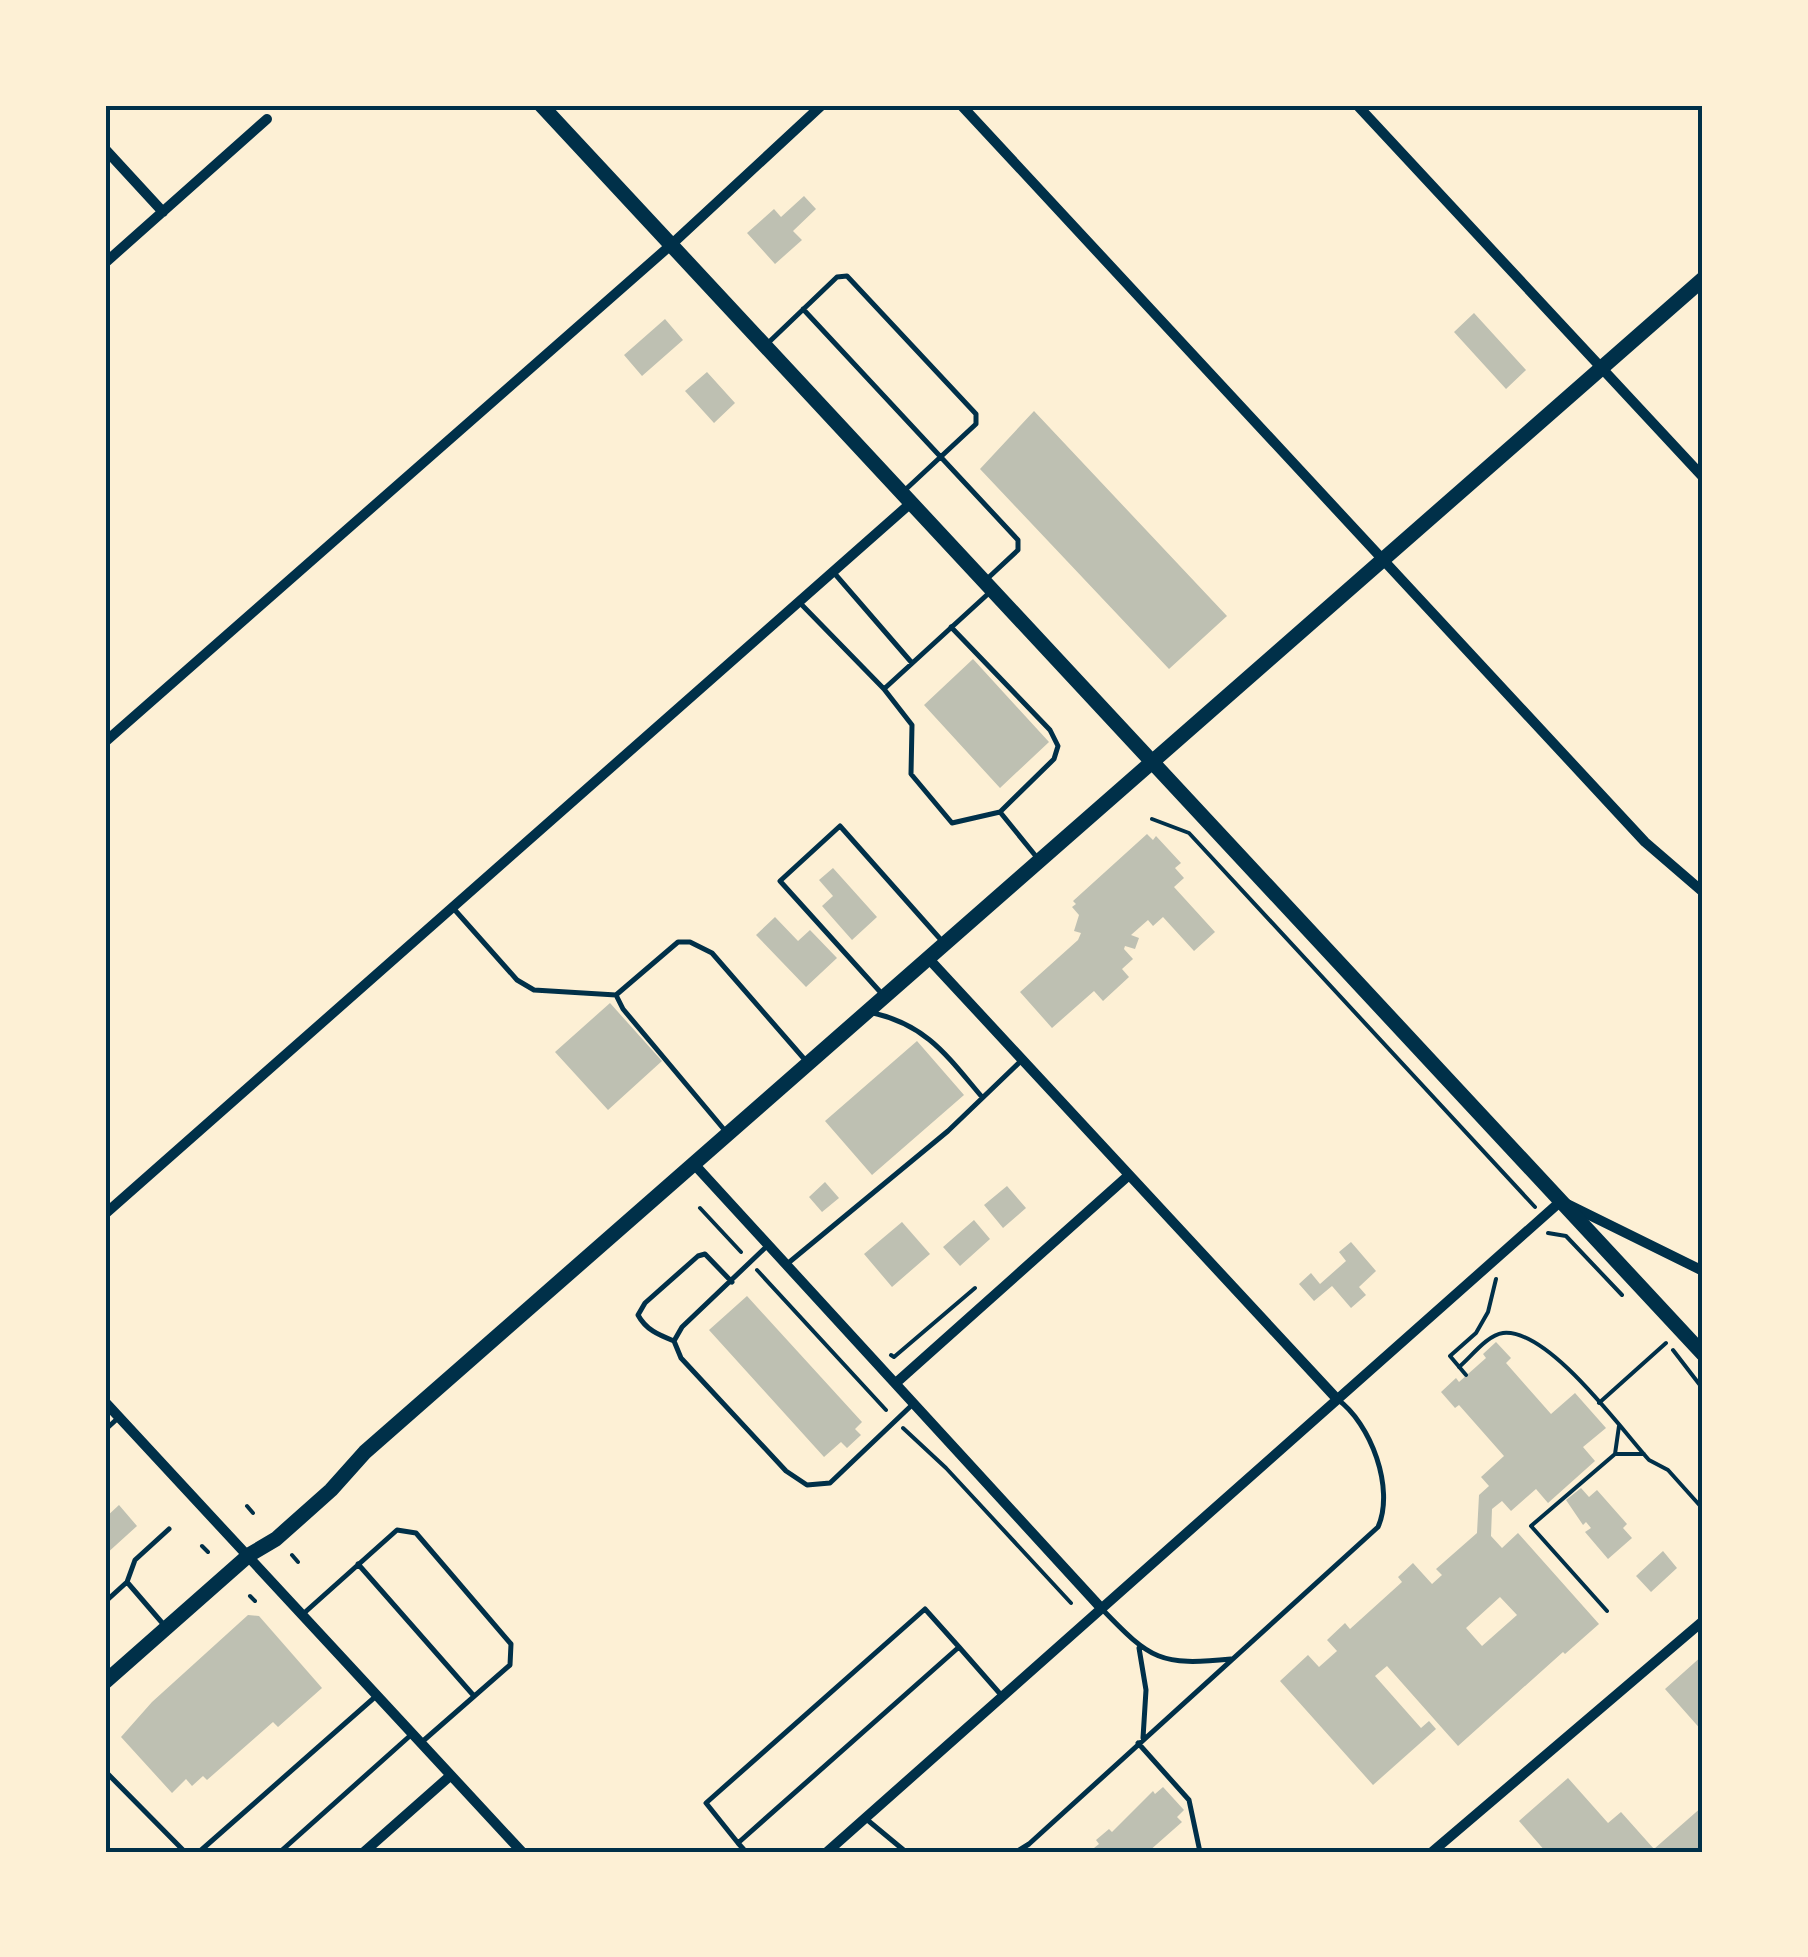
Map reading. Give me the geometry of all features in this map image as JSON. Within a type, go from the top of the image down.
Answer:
[{"type":"main road","points":[[541,105],[1703,1354]]},
{"type":"main road","points":[[105,1682],[249,1555],[276,1539],[366,1452],[1703,278]]},
{"type":"street","points":[[105,742],[672,244],[822,105]]},
{"type":"street","points":[[961,105],[1646,842],[1703,892]]},
{"type":"street","points":[[1357,105],[1703,478]]},
{"type":"street","points":[[105,263],[267,119]]},
{"type":"street","points":[[105,149],[163,212]]},
{"type":"street","points":[[105,1214],[833,572],[907,497]]},
{"type":"street","points":[[928,958],[1337,1399]]},
{"type":"street","points":[[694,1164],[1102,1609]]},
{"type":"street","points":[[896,1382],[1129,1175]]},
{"type":"street","points":[[826,1852],[1561,1201],[1703,1272]]},
{"type":"street","points":[[105,1402],[522,1852]]},
{"type":"street","points":[[1432,1852],[1703,1620]]},
{"type":"street","points":[[364,1852],[450,1776]]},
{"type":"lane","points":[[766,345],[837,277],[847,276],[976,414],[976,424],[941,456],[907,497]]},
{"type":"lane","points":[[803,309],[1020,545],[952,627],[884,689]]},
{"type":"lane","points":[[833,572],[912,663]]},
{"type":"lane","points":[[798,602],[884,689],[912,725],[911,774],[952,824],[1000,812],[1054,758],[1058,746],[1056,738],[952,627]]},
{"type":"lane","points":[[1000,812],[1039,860]]},
{"type":"lane","points":[[884,996],[780,881],[840,826],[944,943]]},
{"type":"lane","points":[[452,907],[517,980],[534,990],[616,995],[678,942],[690,942],[712,953],[808,1063]]},
{"type":"lane","points":[[616,995],[623,1009],[728,1134]]},
{"type":"lane","points":[[866,1012],[891,1017],[930,1036],[982,1097]]},
{"type":"lane","points":[[787,1264],[948,1131],[1022,1060]]},
{"type":"lane","points":[[674,1341],[682,1327],[752,1264],[768,1244]]},
{"type":"lane","points":[[732,1282],[705,1254],[698,1256],[645,1303],[638,1315],[657,1334],[674,1341],[681,1358],[786,1471],[807,1485],[830,1483],[915,1402]]},
{"type":"lane","points":[[1016,1852],[1378,1527],[1384,1514],[1375,1447],[1349,1408],[1337,1399]]},
{"type":"lane","points":[[105,1430],[119,1417]]},
{"type":"lane","points":[[105,1602],[127,1582],[136,1560],[170,1530]]},
{"type":"lane","points":[[280,1852],[510,1665],[511,1644],[416,1533],[397,1530],[303,1614]]},
{"type":"lane","points":[[358,1564],[474,1696]]},
{"type":"lane","points":[[127,1582],[166,1628]]},
{"type":"lane","points":[[746,1852],[706,1803],[925,1609],[1002,1697]]},
{"type":"lane","points":[[1102,1609],[1138,1648],[1168,1660],[1234,1659]]},
{"type":"lane","points":[[738,1843],[959,1647]]},
{"type":"lane","points":[[1138,1648],[1146,1690],[1141,1741],[1189,1800],[1200,1852]]},
{"type":"lane","points":[[199,1852],[377,1695]]},
{"type":"lane","points":[[105,1771],[185,1852]]},
{"type":"lane","points":[[865,1818],[906,1852]]},
{"type":"path","points":[[1152,819],[1189,833],[1354,1014],[1391,1048],[1533,1200],[1548,1233],[1566,1236],[1629,1302]]},
{"type":"path","points":[[700,1208],[1072,1603]]},
{"type":"path","points":[[1466,1375],[1450,1356],[1476,1334],[1488,1312],[1494,1281],[1508,1269]]},
{"type":"path","points":[[894,1358],[975,1288]]},
{"type":"path","points":[[1459,1367],[1492,1338],[1511,1334],[1558,1357],[1644,1454],[1668,1470],[1703,1508]]},
{"type":"path","points":[[1599,1403],[1666,1342],[1703,1389]]},
{"type":"path","points":[[1607,1611],[1532,1526],[1614,1454],[1619,1426]]},
{"type":"path","points":[[1614,1454],[1644,1454]]},
{"type":"path","points":[[247,1506],[253,1513]]},
{"type":"path","points":[[202,1546],[208,1552]]},
{"type":"path","points":[[292,1556],[298,1562]]},
{"type":"path","points":[[250,1596],[255,1601]]},
{"type":"building","points":[[804,196],[816,209],[793,231],[802,240],[775,264],[747,233],[774,209],[781,217]]},
{"type":"building","points":[[1474,313],[1526,370],[1506,389],[1454,332]]},
{"type":"building","points":[[665,319],[683,340],[642,376],[624,355]]},
{"type":"building","points":[[707,372],[735,403],[714,423],[685,391]]},
{"type":"building","points":[[1034,411],[1227,616],[1169,669],[980,469]]},
{"type":"building","points":[[973,659],[1049,742],[1000,788],[924,705]]},
{"type":"building","points":[[1147,834],[1153,840],[1156,836],[1181,863],[1175,868],[1184,878],[1174,887],[1215,932],[1194,951],[1163,917],[1153,926],[1148,920],[1131,935],[1139,938],[1135,949],[1124,949],[1133,959],[1122,969],[1129,977],[1103,1001],[1094,991],[1052,1028],[1020,992],[1078,940],[1081,933],[1074,931],[1079,915],[1072,907],[1076,904],[1073,901]]},
{"type":"building","points":[[833,868],[877,917],[852,940],[822,906],[833,896],[819,880]]},
{"type":"building","points":[[775,917],[798,941],[810,930],[837,958],[806,987],[756,935]]},
{"type":"building","points":[[610,1003],[662,1061],[608,1110],[555,1052]]},
{"type":"building","points":[[917,1041],[964,1095],[872,1175],[825,1121]]},
{"type":"building","points":[[825,1182],[839,1198],[822,1212],[809,1197]]},
{"type":"building","points":[[1007,1186],[1026,1208],[1003,1228],[984,1205]]},
{"type":"building","points":[[974,1220],[990,1239],[960,1266],[943,1247]]},
{"type":"building","points":[[902,1222],[930,1254],[892,1287],[864,1254]]},
{"type":"building","points":[[1351,1242],[1376,1271],[1359,1287],[1366,1295],[1351,1308],[1332,1286],[1314,1301],[1299,1284],[1311,1273],[1320,1284],[1346,1261],[1339,1252]]},
{"type":"building","points":[[747,1296],[862,1422],[855,1429],[861,1435],[847,1448],[841,1442],[824,1457],[709,1330]]},
{"type":"building","points":[[1496,1342],[1511,1358],[1506,1363],[1551,1414],[1575,1393],[1606,1428],[1583,1447],[1595,1461],[1548,1503],[1536,1489],[1511,1511],[1502,1501],[1492,1509],[1491,1536],[1502,1548],[1518,1533],[1599,1624],[1458,1746],[1387,1666],[1375,1676],[1421,1728],[1429,1721],[1436,1729],[1373,1785],[1280,1681],[1308,1655],[1319,1667],[1337,1651],[1327,1640],[1345,1623],[1350,1629],[1402,1582],[1398,1577],[1413,1563],[1432,1584],[1442,1575],[1436,1569],[1477,1533],[1479,1495],[1489,1486],[1481,1477],[1504,1456],[1459,1405],[1455,1408],[1441,1392],[1486,1358],[1483,1354]],"holes":[[[1500,1597],[1517,1615],[1482,1646],[1466,1628]]]},
{"type":"building","points":[[1581,1488],[1589,1497],[1597,1490],[1627,1524],[1623,1528],[1632,1538],[1608,1559],[1585,1532],[1591,1528],[1586,1522],[1583,1525],[1566,1500]]},
{"type":"building","points":[[119,1505],[137,1526],[105,1555],[105,1518]]},
{"type":"building","points":[[1663,1551],[1677,1568],[1651,1592],[1636,1576]]},
{"type":"building","points":[[248,1615],[259,1616],[322,1688],[278,1727],[273,1722],[207,1780],[203,1776],[192,1786],[186,1779],[172,1793],[121,1737],[152,1702]]},
{"type":"building","points":[[1703,1655],[1703,1732],[1665,1689]]},
{"type":"building","points":[[1568,1778],[1608,1823],[1621,1812],[1654,1849],[1703,1806],[1703,1852],[1546,1852],[1519,1821]]},
{"type":"building","points":[[1163,1787],[1184,1810],[1177,1817],[1182,1822],[1148,1852],[1089,1852],[1099,1844],[1096,1840],[1109,1829],[1112,1832],[1153,1791],[1155,1794]]}]
